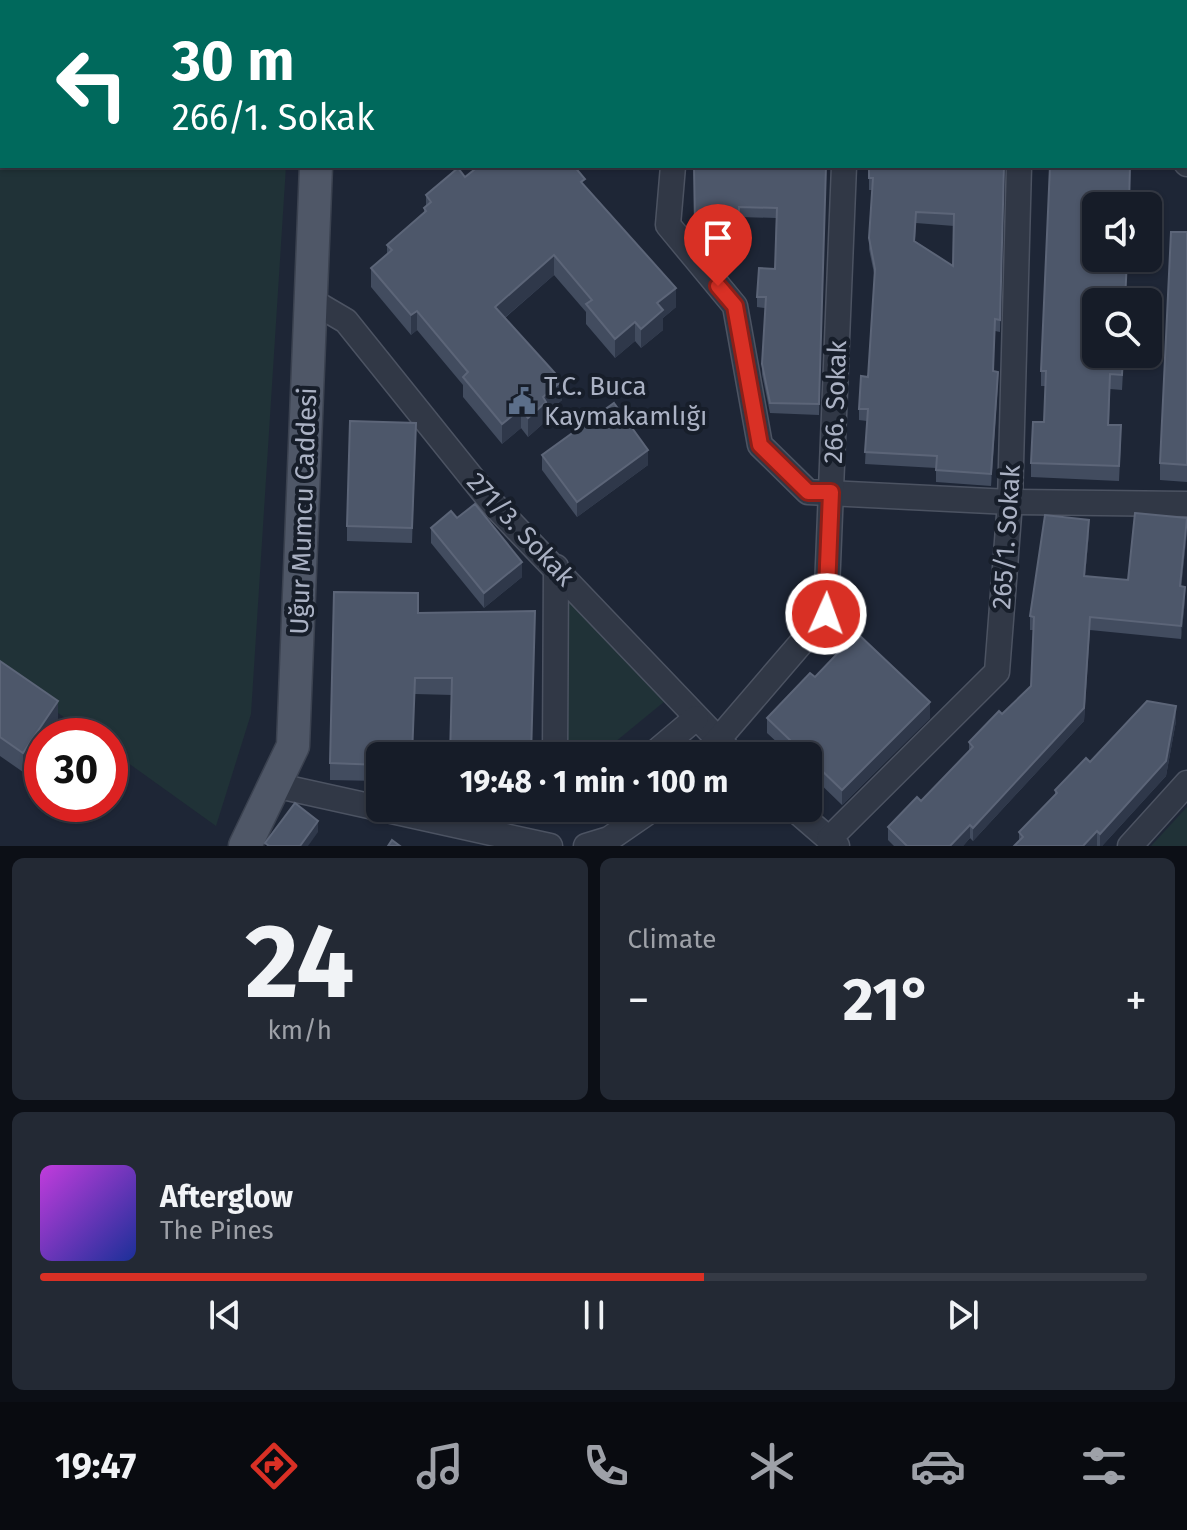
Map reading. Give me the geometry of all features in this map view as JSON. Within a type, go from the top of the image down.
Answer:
[{"type":"main road","name":"Uğur Mumcu Caddesi","points":[[245,846],[293,746],[316,168]]},
{"type":"street","points":[[673,168],[668,225],[735,306],[760,445],[808,492],[1010,502],[1187,504]]},
{"type":"street","name":"266. Sokak","points":[[725,742],[826,614],[844,168]]},
{"type":"street","name":"265/1. Sokak","points":[[833,843],[997,672],[1010,502],[1019,168]]},
{"type":"street","name":"271/3. Sokak","points":[[312,301],[346,321],[493,504],[696,718],[712,742]]},
{"type":"street","points":[[555,742],[556,567]]},
{"type":"street","points":[[668,742],[696,718]]},
{"type":"street","points":[[1130,846],[1187,783]]},
{"type":"street","points":[[274,785],[550,846]]},
{"type":"street","points":[[586,846],[609,839],[634,822]]},
{"type":"street","points":[[809,822],[833,843]]},
{"type":"shaded area","points":[[0,168],[286,168],[251,714],[216,826],[128,763],[128,718],[65,718],[0,671]]},
{"type":"shaded area","points":[[562,585],[665,701],[615,742],[560,742]]},
{"type":"shaded area","points":[[1187,807],[1187,846],[1151,846]]},
{"type":"building","name":"T.C. Buca Kaymakamlığı","points":[[458,168],[465,177],[476,168],[576,168],[585,179],[581,182],[676,288],[657,303],[663,310],[641,329],[635,322],[615,339],[586,304],[592,300],[554,255],[495,307],[562,381],[543,397],[546,402],[528,418],[521,409],[502,424],[463,377],[468,372],[417,311],[411,315],[371,268],[392,250],[387,245],[426,211],[424,208],[431,202],[426,195]]},
{"type":"building","points":[[694,168],[826,168],[819,404],[770,403],[762,364],[766,297],[757,297],[759,268],[775,269],[777,208],[739,207],[738,240],[708,239],[695,224]]},
{"type":"building","points":[[869,168],[1004,168],[1000,320],[995,319],[993,371],[998,372],[991,474],[936,470],[937,456],[865,452],[868,409],[859,409],[861,376],[868,377],[875,269],[869,238],[873,178],[869,178]],"holes":[[[916,212],[954,214],[953,266],[914,241]]]},
{"type":"building","points":[[1050,168],[1130,168],[1129,192],[1082,192],[1082,272],[1126,272],[1126,288],[1082,288],[1082,368],[1122,368],[1122,375],[1110,374],[1108,425],[1121,425],[1119,466],[1031,463],[1033,422],[1044,422],[1046,371],[1041,371]]},
{"type":"building","points":[[1171,232],[1187,232],[1187,465],[1160,463]]},
{"type":"building","points":[[614,403],[648,450],[577,502],[542,455]]},
{"type":"building","points":[[350,421],[416,423],[412,528],[347,526]]},
{"type":"building","points":[[475,504],[522,562],[484,593],[431,528],[451,511],[457,518]]},
{"type":"building","points":[[1135,513],[1187,518],[1180,586],[1185,587],[1181,626],[1090,617],[1084,708],[973,828],[970,825],[950,846],[907,846],[888,827],[917,797],[921,801],[973,747],[969,742],[999,711],[1002,714],[1031,686],[1034,617],[1030,616],[1045,515],[1089,520],[1084,576],[1128,580]]},
{"type":"building","points":[[334,592],[418,593],[418,613],[535,611],[531,742],[450,742],[452,678],[415,678],[413,742],[366,742],[366,764],[330,763]]},
{"type":"building","points":[[857,633],[930,702],[842,790],[822,771],[822,742],[792,742],[767,718],[810,673],[815,677]]},
{"type":"building","points":[[0,661],[58,701],[47,718],[24,718],[23,753],[0,737]]},
{"type":"building","points":[[1147,701],[1176,706],[1166,761],[1100,834],[1097,831],[1083,846],[1014,846],[1023,837],[1019,832],[1057,793],[1055,790],[1086,758],[1090,762]]},
{"type":"building","points":[[295,803],[318,821],[300,846],[269,846],[265,843]]},
{"type":"place","name":"T.C. Buca Kaymakamlığı","points":[[522,401]]},
{"type":"route","points":[[718,286],[735,306],[760,445],[808,492],[831,492],[826,614]]}]
